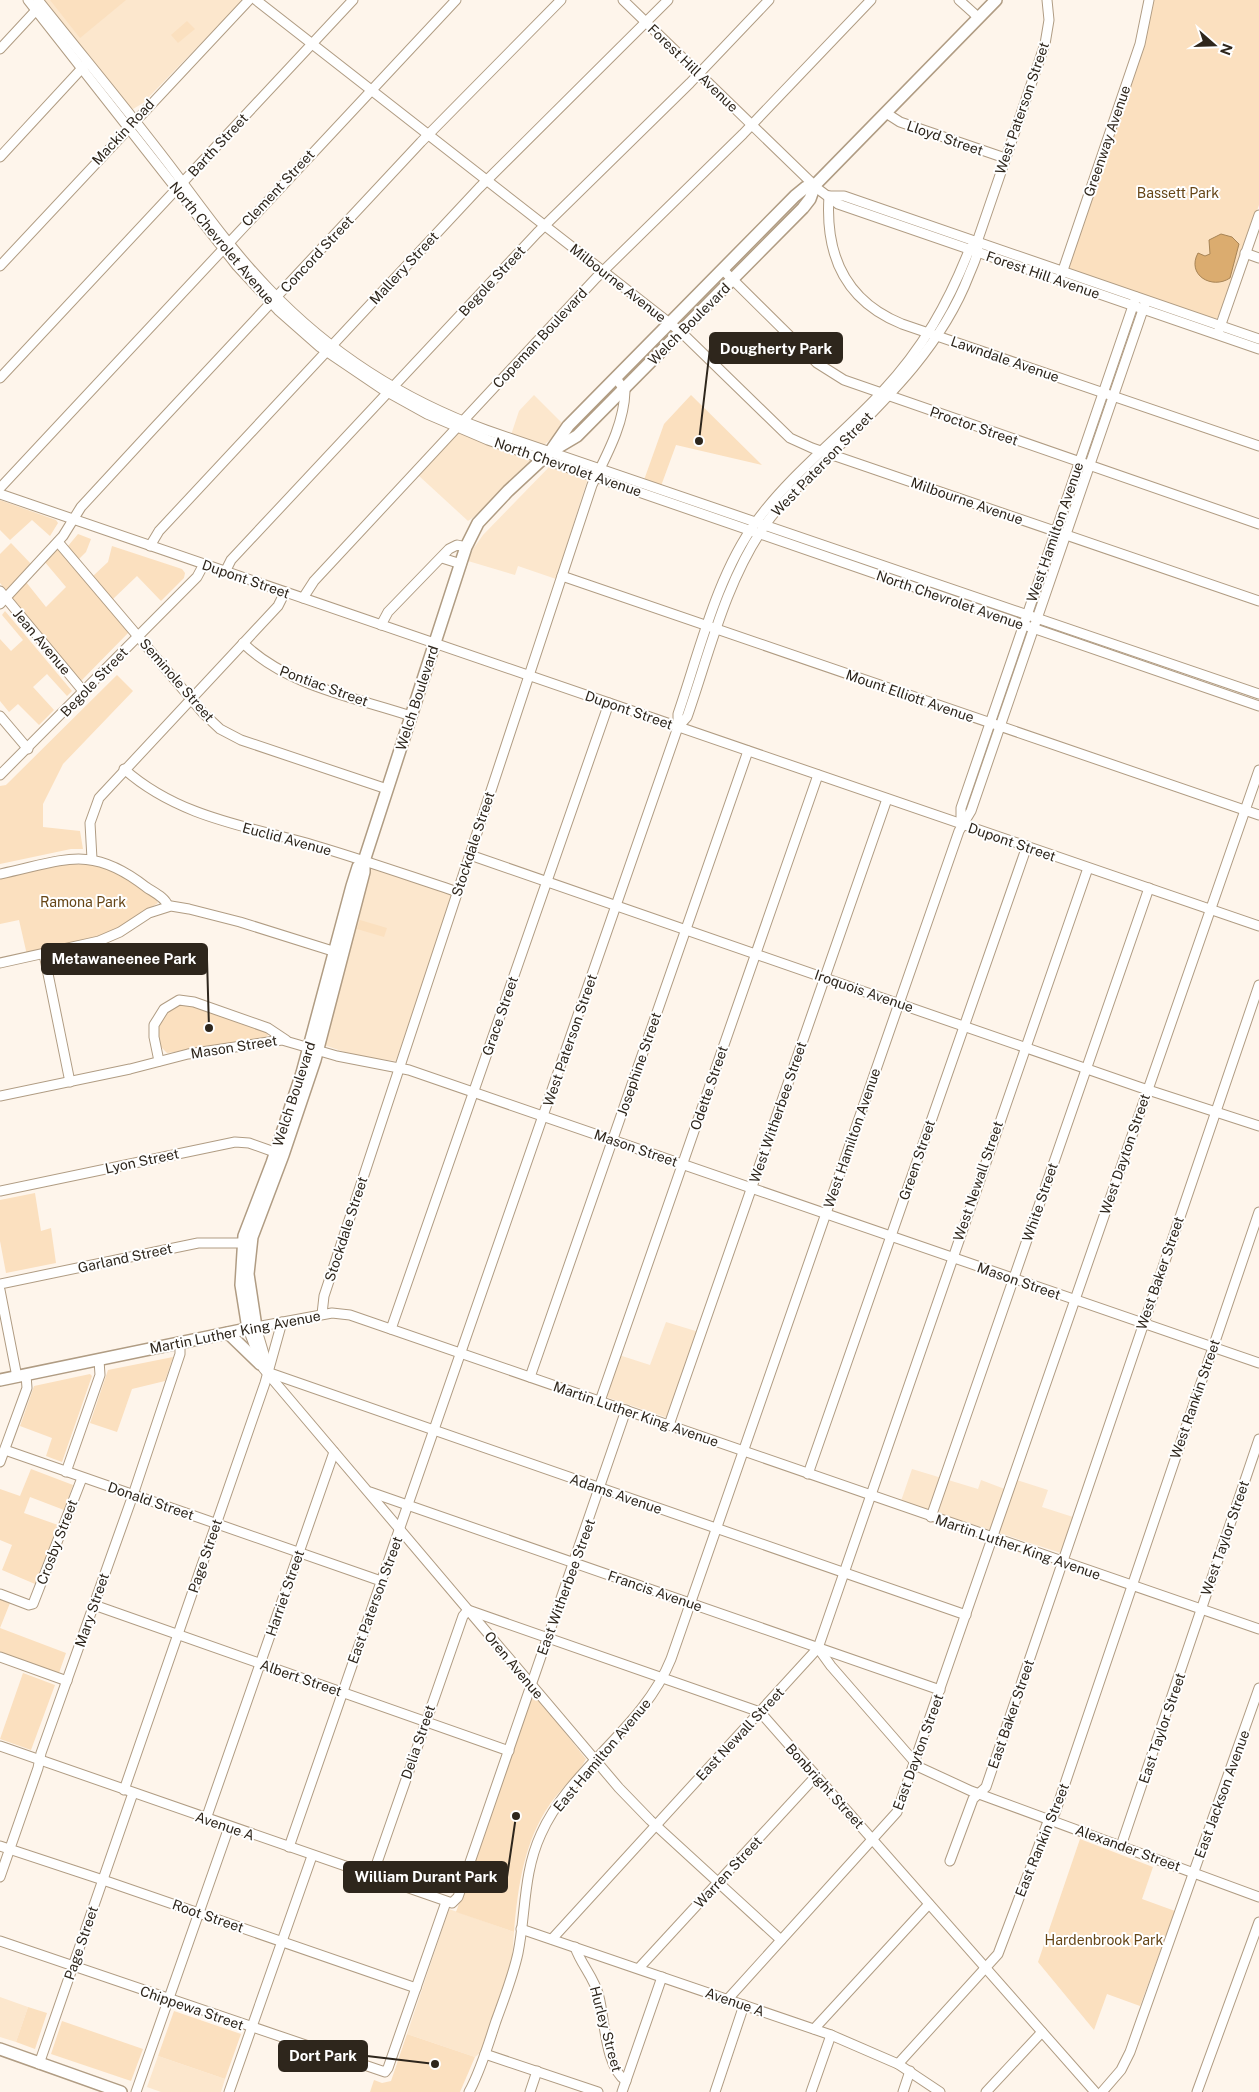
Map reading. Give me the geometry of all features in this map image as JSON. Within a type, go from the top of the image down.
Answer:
[{"type":"main road","name":"Welch Boulevard","points":[[546,455],[573,439],[733,280],[806,204],[815,186],[996,0]]},
{"type":"main road","name":"Welch Boulevard","points":[[252,1328],[246,1243],[256,1221],[313,1049],[338,953],[365,869],[364,861],[466,547],[481,519],[546,455],[564,430],[799,192],[806,187],[815,186]]},
{"type":"main road","name":"Martin Luther King Avenue","points":[[0,1380],[252,1328]]},
{"type":"main road","points":[[228,1332],[264,1368]]},
{"type":"main road","points":[[0,2050],[121,2092]]},
{"type":"street","name":"North Chevrolet Avenue","points":[[28,0],[39,5],[225,244],[274,300],[329,348],[390,390],[460,424],[546,455],[596,478],[1259,706]]},
{"type":"street","name":"Mackin Road","points":[[0,266],[248,0]]},
{"type":"street","name":"Milbourne Avenue","points":[[256,0],[681,332],[780,430],[798,442],[1259,602]]},
{"type":"street","name":"Barth Street","points":[[0,378],[353,0]]},
{"type":"street","name":"Clement Street","points":[[0,488],[225,244],[456,0]]},
{"type":"street","name":"Concord Street","points":[[2,597],[58,542],[88,500],[428,135],[561,0]]},
{"type":"street","name":"Forest Hill Avenue","points":[[623,0],[815,186],[840,206],[974,251],[1061,276],[1219,330],[1259,339]]},
{"type":"street","name":"Mallery Street","points":[[150,546],[164,526],[486,180],[668,0]]},
{"type":"street","name":"Begole Street","points":[[225,572],[232,560],[544,226],[699,73],[769,0]]},
{"type":"street","name":"Copeman Boulevard","points":[[303,598],[314,581],[603,271],[752,124],[871,0]]},
{"type":"street","points":[[959,0],[979,18]]},
{"type":"street","name":"West Paterson Street","points":[[461,1353],[678,727],[678,714],[713,628],[737,575],[759,534],[761,523],[775,499],[826,453],[884,395],[933,334],[974,251],[1046,37],[1049,15],[1047,0]]},
{"type":"street","name":"Greenway Avenue","points":[[1061,276],[1140,44],[1149,0]]},
{"type":"street","points":[[0,49],[39,5]]},
{"type":"street","points":[[0,156],[85,66]]},
{"type":"street","name":"Lloyd Street","points":[[886,113],[900,122],[1005,158]]},
{"type":"street","name":"Forest Hill Avenue","points":[[829,196],[844,196],[977,242],[1061,276]]},
{"type":"street","name":"Lawndale Avenue","points":[[829,196],[831,242],[838,265],[862,299],[878,311],[897,322],[1259,446]]},
{"type":"street","points":[[1219,330],[1259,215]]},
{"type":"street","points":[[1245,253],[1259,258]]},
{"type":"street","name":"Proctor Street","points":[[723,270],[820,366],[844,380],[1259,524]]},
{"type":"street","name":"West Hamilton Avenue","points":[[743,1451],[827,1214],[961,824],[961,808],[1134,301]]},
{"type":"street","name":"West Hamilton Avenue","points":[[961,824],[970,814],[1145,305]]},
{"type":"street","name":"Forest Hill Avenue","points":[[1219,330],[1259,349]]},
{"type":"street","points":[[616,378],[624,389]]},
{"type":"street","name":"Stockdale Street","points":[[322,1314],[322,1301],[562,576],[596,478],[622,412],[624,389]]},
{"type":"street","name":"North Chevrolet Avenue","points":[[546,455],[601,469],[1259,694]]},
{"type":"street","name":"Dupont Street","points":[[0,494],[1259,926]]},
{"type":"street","name":"West Paterson Street","points":[[713,628],[728,571],[750,530],[761,523]]},
{"type":"street","name":"Seminole Street","points":[[58,542],[214,724],[236,738],[387,789]]},
{"type":"street","points":[[381,625],[388,612],[454,545],[466,547]]},
{"type":"street","points":[[442,558],[461,564]]},
{"type":"street","name":"Begole Street","points":[[0,775],[28,749],[197,577],[204,564]]},
{"type":"street","points":[[895,580],[898,570]]},
{"type":"street","name":"Mount Elliott Avenue","points":[[562,576],[1259,815]]},
{"type":"street","points":[[92,859],[89,827],[93,809],[102,794],[280,603],[285,592]]},
{"type":"street","name":"Jean Avenue","points":[[2,597],[84,692]]},
{"type":"street","name":"Pontiac Street","points":[[243,643],[268,664],[294,678],[411,716]]},
{"type":"street","points":[[1154,670],[1158,659]]},
{"type":"street","name":"Grace Street","points":[[391,1329],[609,703]]},
{"type":"street","points":[[0,716],[28,749]]},
{"type":"street","name":"Josephine Street","points":[[530,1377],[748,751]]},
{"type":"street","name":"Euclid Avenue","points":[[124,769],[164,797],[206,817],[364,861],[458,892]]},
{"type":"street","name":"West Dayton Street","points":[[992,1538],[1259,770]]},
{"type":"street","name":"Odette Street","points":[[600,1401],[818,775]]},
{"type":"street","name":"West Witherbee Street","points":[[669,1425],[888,799]]},
{"type":"street","name":"Green Street","points":[[808,1474],[1027,846]]},
{"type":"street","name":"Iroquois Avenue","points":[[470,855],[1086,1069],[1259,1126]]},
{"type":"street","points":[[0,874],[71,859],[92,859],[106,862],[126,872],[164,900],[168,906]]},
{"type":"street","name":"West Newall Street","points":[[869,1495],[1088,868]]},
{"type":"street","name":"White Street","points":[[931,1516],[1149,888]]},
{"type":"street","points":[[0,963],[100,941],[120,932],[149,913],[168,906],[195,910],[338,953]]},
{"type":"street","points":[[44,954],[70,1082]]},
{"type":"street","name":"West Baker Street","points":[[1062,1562],[1259,985]]},
{"type":"street","points":[[159,1061],[154,1037],[154,1025],[166,1007],[179,1000],[194,1002],[268,1028],[286,1040]]},
{"type":"street","name":"Mason Street","points":[[0,1096],[70,1082],[188,1054],[286,1040],[348,1059],[400,1067],[1259,1363]]},
{"type":"street","name":"Lyon Street","points":[[0,1190],[235,1142],[249,1144],[279,1154]]},
{"type":"street","name":"West Rankin Street","points":[[1132,1586],[1259,1212]]},
{"type":"street","name":"Garland Street","points":[[0,1284],[198,1243],[246,1243]]},
{"type":"street","points":[[0,1290],[27,1389],[0,1462]]},
{"type":"street","name":"Martin Luther King Avenue","points":[[252,1328],[322,1314],[346,1314],[1259,1629]]},
{"type":"street","name":"Page Street","points":[[124,1790],[216,1523],[264,1368],[282,1322]]},
{"type":"street","name":"Oren Avenue","points":[[252,1328],[266,1361],[264,1368],[531,1686],[634,1805],[781,1940]]},
{"type":"street","name":"Mary Street","points":[[0,1877],[133,1495],[180,1354],[180,1343]]},
{"type":"street","name":"East Paterson Street","points":[[289,1848],[461,1353]]},
{"type":"street","points":[[66,1472],[100,1375],[99,1360]]},
{"type":"street","name":"Adams Avenue","points":[[264,1368],[435,1431],[716,1530],[966,1615]]},
{"type":"street","name":"East Witherbee Street","points":[[385,2072],[449,1903],[458,1897],[601,1489],[626,1410]]},
{"type":"street","name":"West Taylor Street","points":[[1201,1609],[1259,1439]]},
{"type":"street","name":"Donald Street","points":[[5,1450],[381,1581]]},
{"type":"street","name":"East Hamilton Avenue","points":[[469,2092],[485,2054],[515,1966],[528,1874],[540,1835],[560,1801],[644,1706],[663,1678],[743,1451]]},
{"type":"street","name":"Harriet Street","points":[[206,1819],[334,1452]]},
{"type":"street","name":"Crosby Street","points":[[0,1594],[32,1605],[82,1478]]},
{"type":"street","name":"Francis Avenue","points":[[369,1492],[940,1690]]},
{"type":"street","name":"East Newall Street","points":[[552,1939],[818,1648],[869,1495]]},
{"type":"street","name":"East Dayton Street","points":[[727,2000],[897,1812],[992,1538]]},
{"type":"street","name":"East Baker Street","points":[[950,1861],[973,1799],[986,1787],[1062,1562]]},
{"type":"street","name":"East Rankin Street","points":[[898,2064],[998,1954],[1049,1819],[1055,1813],[1132,1586]]},
{"type":"street","name":"Albert Street","points":[[94,1605],[509,1751]]},
{"type":"street","name":"East Taylor Street","points":[[1121,1846],[1201,1609]]},
{"type":"street","name":"Bonbright Street","points":[[468,1610],[760,1712],[1095,2092]]},
{"type":"street","name":"Delia Street","points":[[372,1877],[425,1721],[464,1616],[468,1610]]},
{"type":"street","name":"Alexander Street","points":[[818,1648],[830,1666],[919,1767],[980,1794],[1259,1897]]},
{"type":"street","points":[[0,1657],[67,1681]]},
{"type":"street","name":"East Jackson Avenue","points":[[1102,2092],[1121,2070],[1130,2052],[1259,1688]]},
{"type":"street","name":"Avenue A","points":[[0,1746],[449,1903]]},
{"type":"street","name":"Warren Street","points":[[639,1968],[816,1776]]},
{"type":"street","name":"Page Street","points":[[39,2064],[133,1793]]},
{"type":"street","points":[[136,2092],[229,1827]]},
{"type":"street","name":"Root Street","points":[[0,1846],[11,1848],[416,1988]]},
{"type":"street","points":[[229,2092],[312,1856]]},
{"type":"street","points":[[814,2029],[929,1904]]},
{"type":"street","points":[[1197,2092],[1259,1922]]},
{"type":"street","name":"Avenue A","points":[[521,1929],[831,2035],[898,2064],[940,2092]]},
{"type":"street","name":"Chippewa Street","points":[[0,1941],[385,2072]]},
{"type":"street","name":"Hurley Street","points":[[575,1947],[599,1996],[612,2058],[619,2077],[626,2082]]},
{"type":"street","points":[[622,2092],[662,1977]]},
{"type":"street","points":[[715,2092],[744,2005]]},
{"type":"street","points":[[986,2092],[1042,2032]]},
{"type":"street","points":[[811,2092],[831,2035]]},
{"type":"street","points":[[485,2054],[598,2092]]},
{"type":"street","points":[[530,2092],[537,2071]]},
{"type":"street","points":[[903,2092],[910,2072]]},
{"type":"shaded area","points":[[43,0],[243,0],[143,103],[133,109]]},
{"type":"shaded area","points":[[1221,234],[1232,237],[1239,244],[1230,278],[1216,282],[1209,281],[1198,274],[1195,268],[1195,261],[1198,253],[1205,256],[1210,254],[1209,240]]},
{"type":"shaded area","points":[[534,395],[565,426],[544,445],[511,435],[519,411]]},
{"type":"shaded area","points":[[457,432],[532,460],[468,521],[418,475]]},
{"type":"shaded area","points":[[551,465],[588,478],[556,579],[518,566],[515,575],[468,561],[473,549],[483,535]]},
{"type":"shaded area","points":[[373,868],[452,896],[396,1061],[359,1057],[324,1045],[369,871]]},
{"type":"shaded area","points":[[666,1322],[699,1332],[668,1418],[606,1397],[619,1355],[650,1365]]},
{"type":"shaded area","points":[[912,1469],[978,1489],[981,1480],[1010,1491],[1014,1479],[1048,1490],[1042,1507],[1073,1517],[1061,1553],[901,1501]]},
{"type":"shaded area","points":[[449,1909],[514,1932],[512,1960],[480,2053],[475,2057],[407,2034]]},
{"type":"shaded area","points":[[0,1997],[28,2007],[16,2042],[0,2037]]},
{"type":"shaded area","points":[[158,2056],[225,2079],[221,2092],[161,2092],[147,2087]]},
{"type":"green space","points":[[50,0],[126,0],[80,38]]},
{"type":"green space","name":"Bassett Park","points":[[1153,0],[1259,0],[1259,205],[1225,303],[1216,320],[1069,271],[1068,268],[1142,51]]},
{"type":"green space","points":[[187,21],[195,29],[178,43],[171,35]]},
{"type":"green space","points":[[691,395],[762,465],[676,445],[661,486],[644,480],[664,424]]},
{"type":"green space","points":[[0,500],[56,520],[58,523],[50,536],[32,520],[10,540],[0,530]]},
{"type":"green space","points":[[78,534],[91,539],[86,552],[78,560],[68,546]]},
{"type":"green space","points":[[11,543],[32,565],[6,590],[0,583],[0,554]]},
{"type":"green space","points":[[112,546],[182,569],[185,573],[184,578],[161,601],[137,576],[113,599],[93,576],[108,562]]},
{"type":"green space","points":[[57,548],[129,632],[80,682],[11,598],[26,582],[46,607],[66,587],[44,561]]},
{"type":"green space","points":[[5,611],[72,691],[67,696],[47,674],[33,687],[54,710],[39,725],[18,704],[9,712],[0,701],[0,639],[11,651],[23,640],[2,615]]},
{"type":"green space","points":[[117,675],[133,691],[63,764],[43,804],[43,827],[80,831],[83,849],[71,849],[0,864],[0,786],[6,785]]},
{"type":"green space","name":"Ramona Park","points":[[68,864],[95,866],[115,872],[155,898],[158,903],[111,933],[91,941],[27,955],[19,920],[0,924],[0,878]]},
{"type":"green space","points":[[360,920],[387,928],[384,937],[357,929]]},
{"type":"green space","points":[[186,1002],[267,1032],[268,1035],[263,1040],[167,1053],[160,1046],[158,1037],[159,1023],[162,1017],[171,1009]]},
{"type":"green space","points":[[35,1193],[41,1231],[51,1228],[56,1263],[6,1273],[0,1241],[0,1200]]},
{"type":"green space","points":[[173,1357],[165,1381],[132,1389],[117,1432],[90,1423],[108,1370]]},
{"type":"green space","points":[[90,1374],[92,1376],[62,1462],[46,1456],[52,1438],[20,1426],[34,1386]]},
{"type":"green space","points":[[31,1469],[73,1485],[64,1510],[30,1497],[24,1513],[58,1525],[35,1584],[2,1570],[12,1545],[0,1540],[0,1489],[20,1496]]},
{"type":"green space","points":[[0,1599],[10,1603],[0,1628]]},
{"type":"green space","points":[[0,1628],[66,1653],[59,1673],[0,1652]]},
{"type":"green space","points":[[23,1673],[55,1685],[31,1750],[0,1739]]},
{"type":"green space","points":[[535,1695],[586,1759],[579,1771],[550,1804],[534,1834],[520,1881],[514,1932],[456,1912],[532,1696]]},
{"type":"green space","name":"Hardenbrook Park","points":[[1080,1839],[1153,1867],[1142,1899],[1175,1911],[1140,2006],[1107,1994],[1094,2030],[1038,1962]]},
{"type":"green space","points":[[28,2007],[47,2013],[35,2049],[16,2042]]},
{"type":"green space","points":[[174,2011],[241,2034],[225,2079],[158,2056]]},
{"type":"green space","points":[[62,2021],[143,2049],[131,2081],[51,2054]]},
{"type":"green space","points":[[407,2034],[475,2057],[460,2092],[370,2092],[374,2080],[382,2083],[391,2081]]},
{"type":"place","name":"Dougherty Park","points":[[699,441]]},
{"type":"place","name":"Metawaneenee Park","points":[[209,1028]]},
{"type":"place","name":"William Durant Park","points":[[516,1816]]},
{"type":"place","name":"Dort Park","points":[[435,2064]]}]
